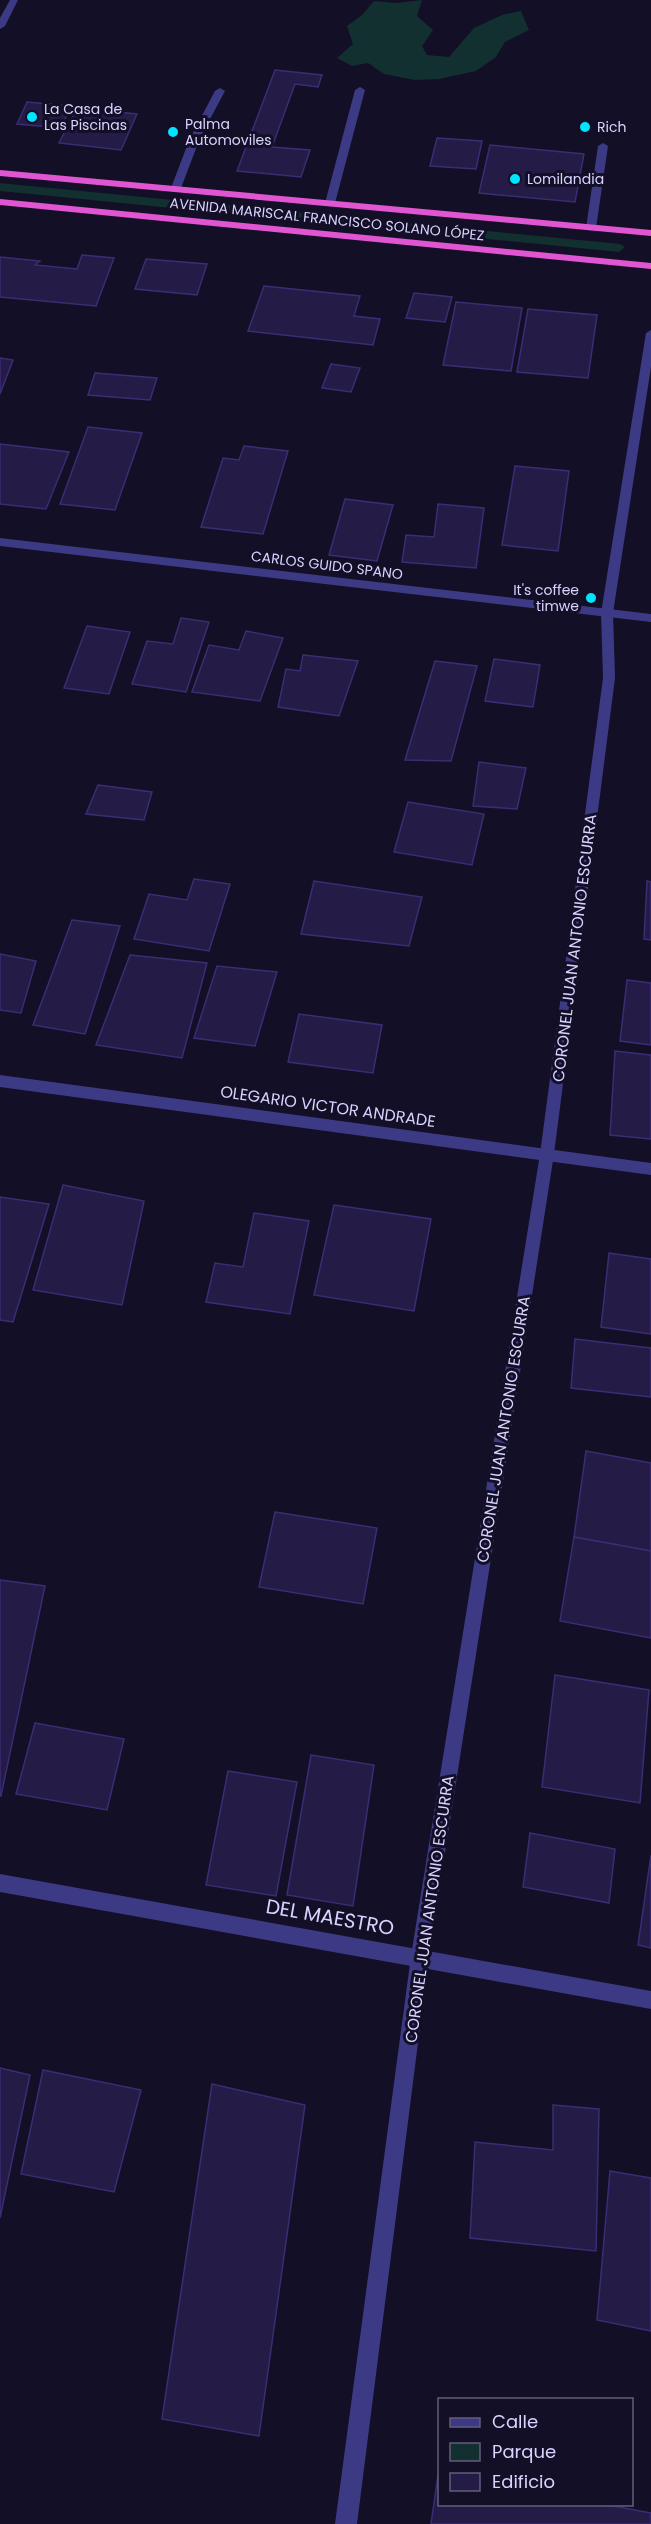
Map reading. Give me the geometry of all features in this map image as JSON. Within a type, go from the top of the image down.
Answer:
[{"type":"highway","name":"AVENIDA MARISCAL FRANCISCO SOLANO LÓPEZ","points":[[0,173],[651,233]]},
{"type":"highway","name":"AVENIDA MARISCAL FRANCISCO SOLANO LÓPEZ","points":[[0,202],[651,266]]},
{"type":"street","points":[[0,26],[14,0]]},
{"type":"street","points":[[330,202],[360,90]]},
{"type":"street","points":[[176,188],[195,138],[220,91]]},
{"type":"street","points":[[591,228],[603,146]]},
{"type":"street","name":"CORONEL JUAN ANTONIO ESCURRA","points":[[346,2524],[420,1956],[547,1154],[609,678],[607,613],[651,333]]},
{"type":"street","name":"CARLOS GUIDO SPANO","points":[[0,542],[651,618]]},
{"type":"street","name":"OLEGARIO VICTOR ANDRADE","points":[[0,1081],[651,1169]]},
{"type":"street","name":"DEL MAESTRO","points":[[0,1882],[420,1956],[651,2000]]},
{"type":"green space","points":[[422,0],[417,16],[433,30],[422,46],[427,55],[449,57],[474,28],[502,15],[521,11],[529,30],[505,42],[496,57],[476,71],[439,79],[415,80],[384,74],[368,63],[352,66],[337,58],[353,44],[347,26],[362,15],[374,1],[397,3]]},
{"type":"green space","points":[[0,183],[620,244],[625,247],[619,252],[0,191]]},
{"type":"building","points":[[275,70],[322,75],[318,87],[295,84],[272,147],[310,150],[301,177],[237,171]]},
{"type":"building","points":[[27,102],[71,106],[61,128],[17,124]]},
{"type":"building","points":[[77,108],[137,114],[121,150],[59,143]]},
{"type":"building","points":[[437,138],[482,141],[476,169],[430,166]]},
{"type":"building","points":[[490,145],[584,154],[575,202],[479,193]]},
{"type":"building","points":[[82,255],[114,258],[96,306],[0,297],[0,257],[40,261],[35,265],[77,269]]},
{"type":"building","points":[[146,259],[207,264],[197,295],[135,289]]},
{"type":"building","points":[[264,286],[360,296],[354,316],[380,319],[373,345],[248,331]]},
{"type":"building","points":[[414,293],[452,297],[445,322],[406,318]]},
{"type":"building","points":[[456,302],[522,308],[511,371],[443,365]]},
{"type":"building","points":[[528,309],[597,315],[588,378],[517,372]]},
{"type":"building","points":[[0,358],[13,360],[0,394]]},
{"type":"building","points":[[331,364],[360,368],[351,392],[322,388]]},
{"type":"building","points":[[95,373],[157,378],[150,400],[88,395]]},
{"type":"building","points":[[88,427],[142,433],[115,510],[60,504]]},
{"type":"building","points":[[0,444],[69,452],[46,509],[0,504]]},
{"type":"building","points":[[244,446],[288,451],[263,534],[201,527],[223,458],[239,460]]},
{"type":"building","points":[[515,466],[569,471],[558,551],[502,545]]},
{"type":"building","points":[[345,499],[393,505],[377,561],[329,555]]},
{"type":"building","points":[[438,504],[484,508],[476,568],[402,562],[406,535],[434,537]]},
{"type":"building","points":[[181,618],[209,622],[186,692],[132,684],[147,641],[173,644]]},
{"type":"building","points":[[87,626],[130,632],[109,694],[64,688]]},
{"type":"building","points":[[246,631],[283,638],[260,701],[192,692],[209,645],[239,650]]},
{"type":"building","points":[[303,655],[358,661],[339,716],[278,707],[286,669],[300,671]]},
{"type":"building","points":[[494,659],[540,665],[533,707],[485,701]]},
{"type":"building","points":[[435,661],[477,666],[451,761],[405,760]]},
{"type":"building","points":[[479,762],[526,768],[517,809],[473,806]]},
{"type":"building","points":[[98,785],[152,792],[144,820],[86,814]]},
{"type":"building","points":[[408,802],[484,814],[472,865],[394,852]]},
{"type":"building","points":[[194,879],[230,884],[209,951],[134,939],[149,894],[187,900]]},
{"type":"building","points":[[314,881],[422,897],[409,946],[301,934]]},
{"type":"building","points":[[647,881],[651,882],[651,940],[644,939]]},
{"type":"building","points":[[72,920],[120,926],[85,1034],[33,1025]]},
{"type":"building","points":[[0,954],[36,961],[21,1013],[0,1010]]},
{"type":"building","points":[[130,955],[207,963],[182,1058],[96,1045]]},
{"type":"building","points":[[217,966],[277,972],[255,1046],[194,1038]]},
{"type":"building","points":[[627,980],[651,983],[651,1045],[620,1041]]},
{"type":"building","points":[[299,1014],[382,1025],[373,1073],[288,1062]]},
{"type":"building","points":[[615,1051],[651,1055],[651,1139],[610,1135]]},
{"type":"building","points":[[63,1185],[144,1201],[122,1305],[33,1290]]},
{"type":"building","points":[[0,1197],[49,1204],[13,1322],[0,1320]]},
{"type":"building","points":[[334,1205],[431,1219],[414,1311],[314,1295]]},
{"type":"building","points":[[254,1213],[309,1221],[290,1314],[206,1302],[215,1263],[243,1267]]},
{"type":"building","points":[[609,1253],[651,1259],[651,1334],[601,1327]]},
{"type":"building","points":[[575,1339],[651,1348],[651,1397],[571,1388]]},
{"type":"building","points":[[586,1451],[651,1463],[651,1551],[574,1537]]},
{"type":"building","points":[[275,1512],[377,1528],[363,1604],[259,1587]]},
{"type":"building","points":[[574,1537],[651,1551],[651,1638],[560,1621]]},
{"type":"building","points":[[0,1580],[45,1586],[1,1796],[0,1796]]},
{"type":"building","points":[[555,1675],[649,1690],[640,1803],[542,1787]]},
{"type":"building","points":[[35,1723],[124,1739],[107,1810],[16,1794]]},
{"type":"building","points":[[311,1755],[374,1765],[353,1906],[287,1895]]},
{"type":"building","points":[[228,1771],[297,1782],[276,1896],[206,1885]]},
{"type":"building","points":[[530,1833],[615,1849],[609,1903],[523,1887]]},
{"type":"building","points":[[651,1855],[651,1948],[638,1945]]},
{"type":"building","points":[[0,2068],[30,2075],[0,2218]]},
{"type":"building","points":[[43,2070],[141,2090],[114,2192],[21,2174]]},
{"type":"building","points":[[212,2084],[305,2105],[259,2436],[162,2419]]},
{"type":"building","points":[[553,2105],[599,2109],[596,2251],[470,2238],[475,2142],[553,2150]]},
{"type":"building","points":[[610,2171],[651,2178],[651,2331],[597,2320]]},
{"type":"building","points":[[438,2475],[438,2506],[614,2506],[651,2513],[651,2524],[431,2524]]},
{"type":"place","name":"La Casa de Las Piscinas","points":[[32,117]]},
{"type":"place","name":"Rich","points":[[585,127]]},
{"type":"place","name":"Palma Automoviles","points":[[173,132]]},
{"type":"place","name":"Lomilandia","points":[[515,179]]},
{"type":"place","name":"It's coffee timwe","points":[[591,598]]}]
